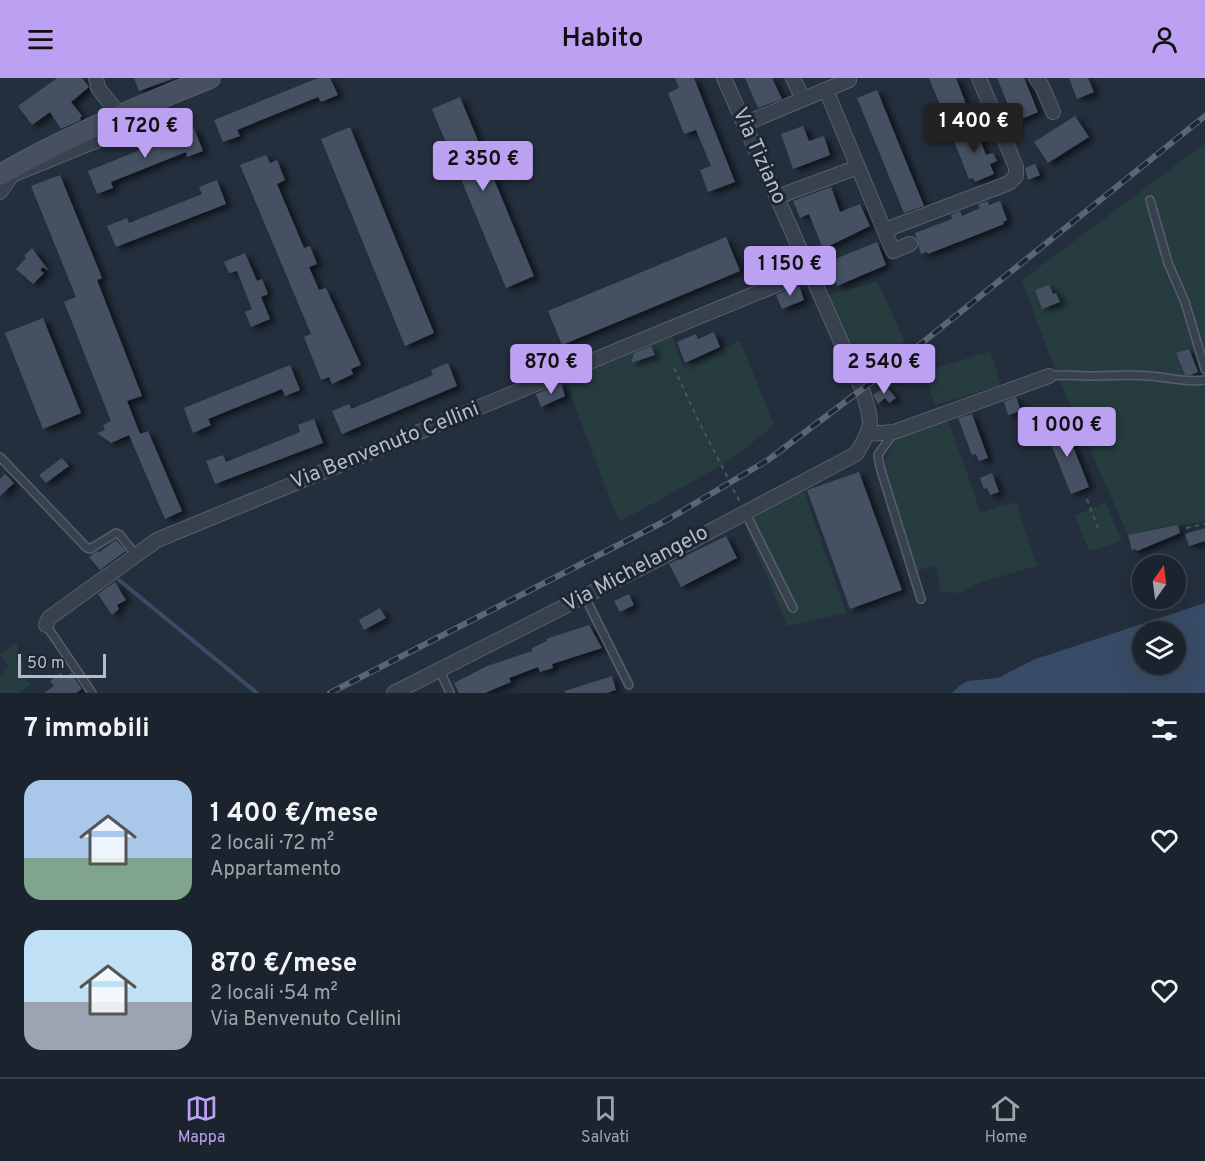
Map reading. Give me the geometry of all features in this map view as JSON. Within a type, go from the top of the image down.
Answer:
[{"type":"main road","points":[[0,174],[119,114],[210,78]]},
{"type":"main road","points":[[0,156],[15,159],[32,156]]},
{"type":"street","points":[[96,78],[98,88],[119,114]]},
{"type":"street","name":"Via Tiziano","points":[[724,78],[862,389],[872,419],[868,434]]},
{"type":"street","points":[[793,78],[803,99]]},
{"type":"street","points":[[885,230],[1009,183],[1016,176],[1016,167],[979,78]]},
{"type":"street","points":[[1036,78],[1053,112]]},
{"type":"street","points":[[744,124],[849,80]]},
{"type":"street","points":[[825,90],[893,251],[910,244]]},
{"type":"street","points":[[0,192],[12,175],[105,137],[150,115],[145,104]]},
{"type":"street","points":[[777,197],[858,167]]},
{"type":"street","name":"Via Benvenuto Cellini","points":[[46,625],[49,618],[157,540],[810,271]]},
{"type":"street","points":[[868,434],[894,432],[1049,376]]},
{"type":"street","name":"Via Michelangelo","points":[[394,693],[585,597],[856,454],[868,434]]},
{"type":"lane","points":[[1150,200],[1168,263],[1185,302],[1205,369]]},
{"type":"lane","points":[[1049,376],[1066,374],[1148,375],[1185,381],[1205,380]]},
{"type":"lane","points":[[894,432],[878,455],[921,599]]},
{"type":"lane","points":[[0,457],[87,548],[98,545],[116,533],[136,555]]},
{"type":"lane","points":[[745,512],[793,608]]},
{"type":"lane","points":[[585,597],[629,685]]},
{"type":"lane","points":[[46,625],[92,693]]},
{"type":"lane","points":[[437,672],[450,693]]},
{"type":"path","points":[[674,368],[728,478]]},
{"type":"path","points":[[733,489],[745,512]]},
{"type":"path","points":[[1087,499],[1098,528]]},
{"type":"path","points":[[1186,528],[1205,524]]},
{"type":"green space","points":[[1205,143],[1205,521],[1128,535],[1055,370],[1022,280]]},
{"type":"green space","points":[[877,281],[905,342],[863,376],[829,295]]},
{"type":"green space","points":[[671,333],[683,366],[740,341],[774,425],[719,466],[619,522],[564,378]]},
{"type":"green space","points":[[990,351],[1001,385],[935,405],[924,372]]},
{"type":"green space","points":[[947,417],[981,513],[1016,502],[1037,566],[978,583],[962,593],[941,592],[936,565],[916,571],[885,469],[893,438]]},
{"type":"green space","points":[[803,488],[846,613],[787,626],[744,522]]},
{"type":"green space","points":[[1105,502],[1122,541],[1089,551],[1075,516]]},
{"type":"green space","points":[[16,642],[18,646],[16,661],[23,662],[22,673],[30,684],[20,693],[0,693],[0,675],[9,666],[0,655]]},
{"type":"water","points":[[1205,603],[1205,693],[952,693],[968,681],[998,678],[1033,660],[1132,627],[1132,675],[1186,675],[1186,621],[1151,621]]},
{"type":"building","points":[[57,78],[82,78],[89,87],[71,102],[82,116],[81,120],[61,129],[50,112],[32,125],[18,106]]},
{"type":"building","points":[[134,78],[172,78],[172,79],[139,91]]},
{"type":"building","points":[[318,78],[330,78],[338,95],[321,102],[318,97],[237,130],[240,136],[223,142],[214,120]]},
{"type":"building","points":[[675,78],[694,78],[735,182],[708,192],[700,170],[711,166],[696,130],[684,134],[668,93],[679,88]]},
{"type":"building","points":[[745,78],[772,78],[782,99],[758,108]]},
{"type":"building","points":[[929,78],[956,78],[969,112],[946,120]]},
{"type":"building","points":[[997,78],[1024,78],[1038,112],[1015,122]]},
{"type":"building","points":[[1069,78],[1088,78],[1094,92],[1077,99]]},
{"type":"building","points":[[877,90],[924,206],[904,213],[857,98]]},
{"type":"building","points":[[460,97],[534,276],[506,288],[432,109]]},
{"type":"building","points":[[1075,116],[1089,137],[1048,163],[1034,142]]},
{"type":"building","points":[[803,126],[809,141],[824,136],[830,155],[793,169],[781,134]]},
{"type":"building","points":[[982,126],[985,134],[979,137],[986,155],[993,153],[997,161],[990,164],[994,174],[975,182],[973,178],[969,179],[952,136]]},
{"type":"building","points":[[350,127],[434,333],[405,346],[321,139]]},
{"type":"building","points":[[194,128],[203,151],[187,157],[186,152],[111,182],[113,188],[97,194],[88,171]]},
{"type":"building","points":[[266,155],[270,163],[277,160],[285,180],[277,184],[304,248],[310,246],[317,264],[309,267],[319,290],[326,288],[361,365],[351,369],[353,374],[332,384],[329,377],[321,380],[304,337],[311,334],[240,165]]},
{"type":"building","points":[[1035,164],[1040,175],[1028,180],[1025,168]]},
{"type":"building","points":[[60,175],[102,278],[97,280],[142,396],[127,401],[140,434],[148,431],[182,511],[165,519],[129,435],[111,443],[97,433],[105,430],[103,425],[111,421],[64,302],[76,297],[31,186]]},
{"type":"building","points":[[217,180],[226,204],[116,247],[107,226],[127,218],[129,223],[202,194],[199,187]]},
{"type":"building","points":[[831,187],[840,212],[860,204],[870,226],[823,249],[809,214],[800,218],[793,201]]},
{"type":"building","points":[[988,201],[989,205],[1000,201],[1007,220],[1003,222],[1004,224],[928,254],[927,252],[921,254],[915,233],[952,219],[951,215],[960,211],[962,216],[980,208],[978,204]]},
{"type":"building","points":[[726,237],[740,271],[562,345],[548,311]]},
{"type":"building","points":[[877,242],[886,265],[837,286],[828,262]]},
{"type":"building","points":[[32,248],[49,271],[43,267],[40,270],[44,273],[33,284],[16,269]]},
{"type":"building","points":[[245,253],[257,281],[262,279],[268,294],[261,297],[270,319],[251,327],[245,312],[252,309],[237,271],[229,273],[224,262]]},
{"type":"building","points":[[799,285],[804,300],[782,309],[776,295]]},
{"type":"building","points":[[1049,285],[1060,302],[1042,309],[1035,290]]},
{"type":"building","points":[[43,318],[81,413],[43,429],[5,333]]},
{"type":"building","points":[[714,332],[720,347],[685,363],[677,342],[696,334],[698,339]]},
{"type":"building","points":[[651,346],[655,355],[631,363],[634,353]]},
{"type":"building","points":[[1189,349],[1198,372],[1185,375],[1176,353]]},
{"type":"building","points":[[448,363],[457,386],[342,434],[332,411],[349,404],[351,409],[433,375],[431,370]]},
{"type":"building","points":[[290,365],[300,390],[285,396],[282,389],[208,419],[211,425],[193,433],[184,408]]},
{"type":"building","points":[[561,383],[565,396],[541,407],[536,394]]},
{"type":"building","points":[[886,386],[896,398],[889,403],[885,398],[878,404],[873,395]]},
{"type":"building","points":[[1016,397],[1021,411],[1008,415],[1004,402]]},
{"type":"building","points":[[972,414],[988,458],[979,461],[976,454],[972,455],[958,418]]},
{"type":"building","points":[[314,419],[323,443],[215,484],[206,461],[223,455],[226,462],[300,432],[298,425]]},
{"type":"building","points":[[1063,421],[1089,487],[1071,494],[1045,429]]},
{"type":"building","points":[[62,458],[69,466],[46,483],[39,475]]},
{"type":"building","points":[[859,472],[902,590],[850,609],[807,490]]},
{"type":"building","points":[[992,473],[999,492],[990,495],[987,488],[984,489],[980,478]]},
{"type":"building","points":[[5,474],[14,483],[0,496],[0,479]]},
{"type":"building","points":[[1178,525],[1180,533],[1137,551],[1132,550],[1128,535]]},
{"type":"building","points":[[1205,528],[1205,541],[1189,546],[1185,534]]},
{"type":"building","points":[[726,536],[737,558],[681,587],[669,564]]},
{"type":"building","points":[[116,540],[126,551],[100,570],[89,557]]},
{"type":"building","points":[[115,582],[126,600],[117,605],[119,609],[112,615],[98,594]]},
{"type":"building","points":[[629,594],[634,605],[620,612],[614,601]]},
{"type":"building","points":[[380,608],[386,618],[364,630],[359,620]]},
{"type":"building","points":[[589,625],[602,648],[552,664],[553,668],[540,672],[538,667],[509,678],[511,682],[485,693],[459,693],[454,683],[487,666],[532,651],[532,648],[547,641],[546,639]]},
{"type":"building","points":[[61,673],[65,678],[71,673],[82,689],[76,693],[44,693],[54,686],[50,681]]},
{"type":"building","points":[[612,676],[616,690],[607,693],[565,693],[565,691]]},
{"type":"waterway","points":[[119,580],[257,693]]},
{"type":"railway","points":[[330,693],[667,520],[768,460],[897,363],[1205,116]]}]
